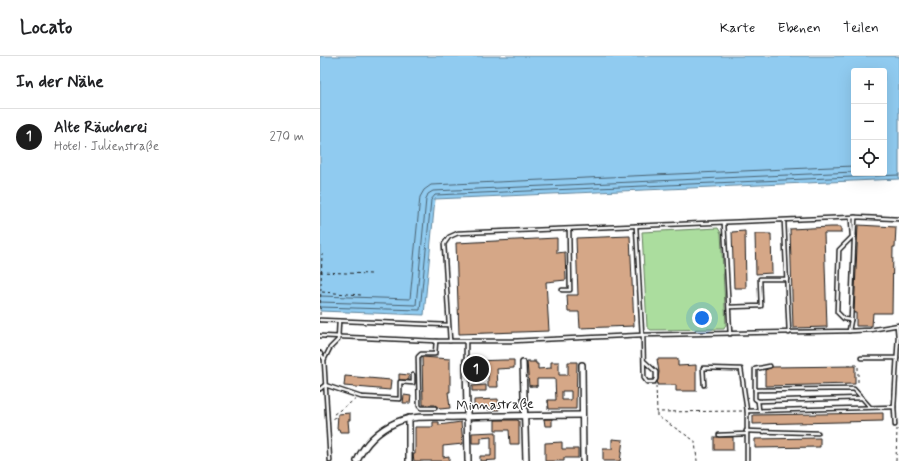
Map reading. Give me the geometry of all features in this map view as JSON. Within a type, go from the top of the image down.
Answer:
[{"type":"street","points":[[466,361],[468,461]]},
{"type":"street","points":[[523,363],[526,461]]},
{"type":"street","points":[[582,364],[583,461]]},
{"type":"street","name":"Minnastraße","points":[[357,461],[365,446],[375,436],[388,426],[409,418],[582,415]]},
{"type":"street","points":[[409,418],[409,461]]},
{"type":"lane","points":[[849,331],[851,320],[855,217]]},
{"type":"lane","points":[[450,341],[444,244],[449,237],[458,233],[855,217],[899,219]]},
{"type":"lane","points":[[850,218],[852,237],[840,250],[837,312],[844,319],[851,320]]},
{"type":"lane","points":[[784,220],[789,333]]},
{"type":"lane","points":[[724,223],[730,334]]},
{"type":"lane","points":[[636,226],[643,336],[644,378],[647,382],[654,382],[656,379],[656,372],[644,361]]},
{"type":"lane","points":[[562,290],[570,290],[569,229]]},
{"type":"lane","points":[[729,307],[761,306],[760,279],[787,279]]},
{"type":"lane","points":[[320,320],[448,325]]},
{"type":"lane","points":[[324,360],[330,348],[338,340],[339,321]]},
{"type":"lane","points":[[320,336],[466,342],[849,331],[870,330],[898,325],[894,407],[895,425]]},
{"type":"lane","points":[[435,408],[421,408],[419,406],[418,357],[420,354],[436,354],[436,341]]},
{"type":"lane","points":[[466,342],[466,361]]},
{"type":"lane","points":[[320,353],[324,360],[330,461]]},
{"type":"lane","points":[[861,358],[897,358]]},
{"type":"lane","points":[[759,410],[758,401],[755,399],[755,369],[770,366]]},
{"type":"lane","points":[[704,385],[703,368],[741,370],[746,410],[747,461]]},
{"type":"lane","points":[[325,385],[361,397],[400,399],[400,382],[413,383],[413,375]]},
{"type":"lane","points":[[320,389],[325,385]]},
{"type":"lane","points":[[755,390],[854,389],[871,407]]},
{"type":"lane","points":[[758,401],[863,398]]},
{"type":"lane","points":[[746,410],[894,407]]},
{"type":"lane","points":[[719,435],[746,433],[818,433]]},
{"type":"path","points":[[320,320],[322,254]]},
{"type":"path","points":[[321,272],[371,274]]},
{"type":"path","points":[[321,292],[361,295]]},
{"type":"path","points":[[523,363],[539,361]]},
{"type":"path","points":[[848,365],[858,365],[858,382],[854,389]]},
{"type":"path","points":[[654,382],[656,385],[657,416],[695,441],[698,461]]},
{"type":"path","points":[[524,386],[538,386]]},
{"type":"path","points":[[327,419],[335,418],[334,414],[361,397]]},
{"type":"path","points":[[548,400],[548,415]]},
{"type":"path","points":[[657,412],[746,410]]},
{"type":"path","points":[[895,425],[898,433],[896,461]]},
{"type":"green space","points":[[718,228],[721,233],[726,325],[724,329],[651,330],[647,327],[642,232]]},
{"type":"water","points":[[320,56],[899,56],[899,179],[435,199],[424,315],[320,311]]},
{"type":"building","points":[[858,225],[896,227],[895,247],[893,247],[892,313],[873,313],[872,326],[856,326],[856,313],[854,313]]},
{"type":"building","points":[[841,227],[841,233],[824,233],[827,327],[793,328],[790,229]]},
{"type":"building","points":[[745,231],[746,288],[734,288],[732,232]]},
{"type":"building","points":[[755,234],[771,234],[772,273],[756,274]]},
{"type":"building","points":[[630,236],[634,326],[580,328],[579,312],[568,312],[567,295],[578,295],[576,238]]},
{"type":"building","points":[[557,238],[557,253],[565,252],[566,280],[546,282],[549,331],[459,334],[456,243]]},
{"type":"building","points":[[422,357],[450,359],[450,392],[448,392],[450,408],[440,409],[435,405],[423,405]]},
{"type":"building","points":[[657,359],[678,359],[678,366],[696,365],[696,391],[676,391],[676,385],[657,385],[659,372]]},
{"type":"building","points":[[514,360],[514,368],[497,369],[498,387],[488,387],[488,372],[471,372],[471,361]]},
{"type":"building","points":[[527,362],[536,362],[536,364],[538,364],[538,369],[551,368],[551,362],[559,362],[559,375],[568,375],[568,362],[577,362],[576,409],[549,409],[548,400],[556,400],[555,379],[537,379],[537,386],[529,386]],"holes":[[[562,391],[571,391],[571,400],[562,400]]]},
{"type":"building","points":[[855,366],[855,384],[765,386],[765,370],[772,367]]},
{"type":"building","points":[[399,374],[409,375],[409,380],[399,380]]},
{"type":"building","points":[[345,376],[391,380],[390,390],[344,386]]},
{"type":"building","points":[[486,385],[486,391],[472,391],[472,386]]},
{"type":"building","points":[[404,395],[411,396],[410,403],[403,403]]},
{"type":"building","points":[[498,399],[499,410],[474,408],[474,400]]},
{"type":"building","points":[[350,413],[350,420],[348,420],[349,432],[340,432],[339,429],[337,429],[338,414]]},
{"type":"building","points":[[883,413],[883,421],[753,424],[753,415]]},
{"type":"building","points":[[544,419],[552,419],[552,426],[545,426]]},
{"type":"building","points":[[495,420],[519,421],[519,444],[510,444],[509,430],[495,430]]},
{"type":"building","points":[[433,422],[439,422],[439,425],[461,422],[463,444],[443,446],[443,457],[449,456],[449,461],[414,461],[413,454],[415,454],[415,427],[433,427]]},
{"type":"building","points":[[496,432],[496,460],[480,461],[480,456],[491,456],[491,437],[481,438],[481,443],[472,443],[472,433]]},
{"type":"building","points":[[714,437],[733,437],[733,450],[714,450]]},
{"type":"building","points":[[820,438],[820,447],[755,448],[755,439]]},
{"type":"building","points":[[612,439],[623,440],[620,461],[603,461],[603,449],[612,449]]},
{"type":"building","points":[[562,442],[562,449],[578,449],[578,458],[564,458],[564,461],[545,461],[545,443]]},
{"type":"place","name":"Alte Räucherei","points":[[476,369]]}]
